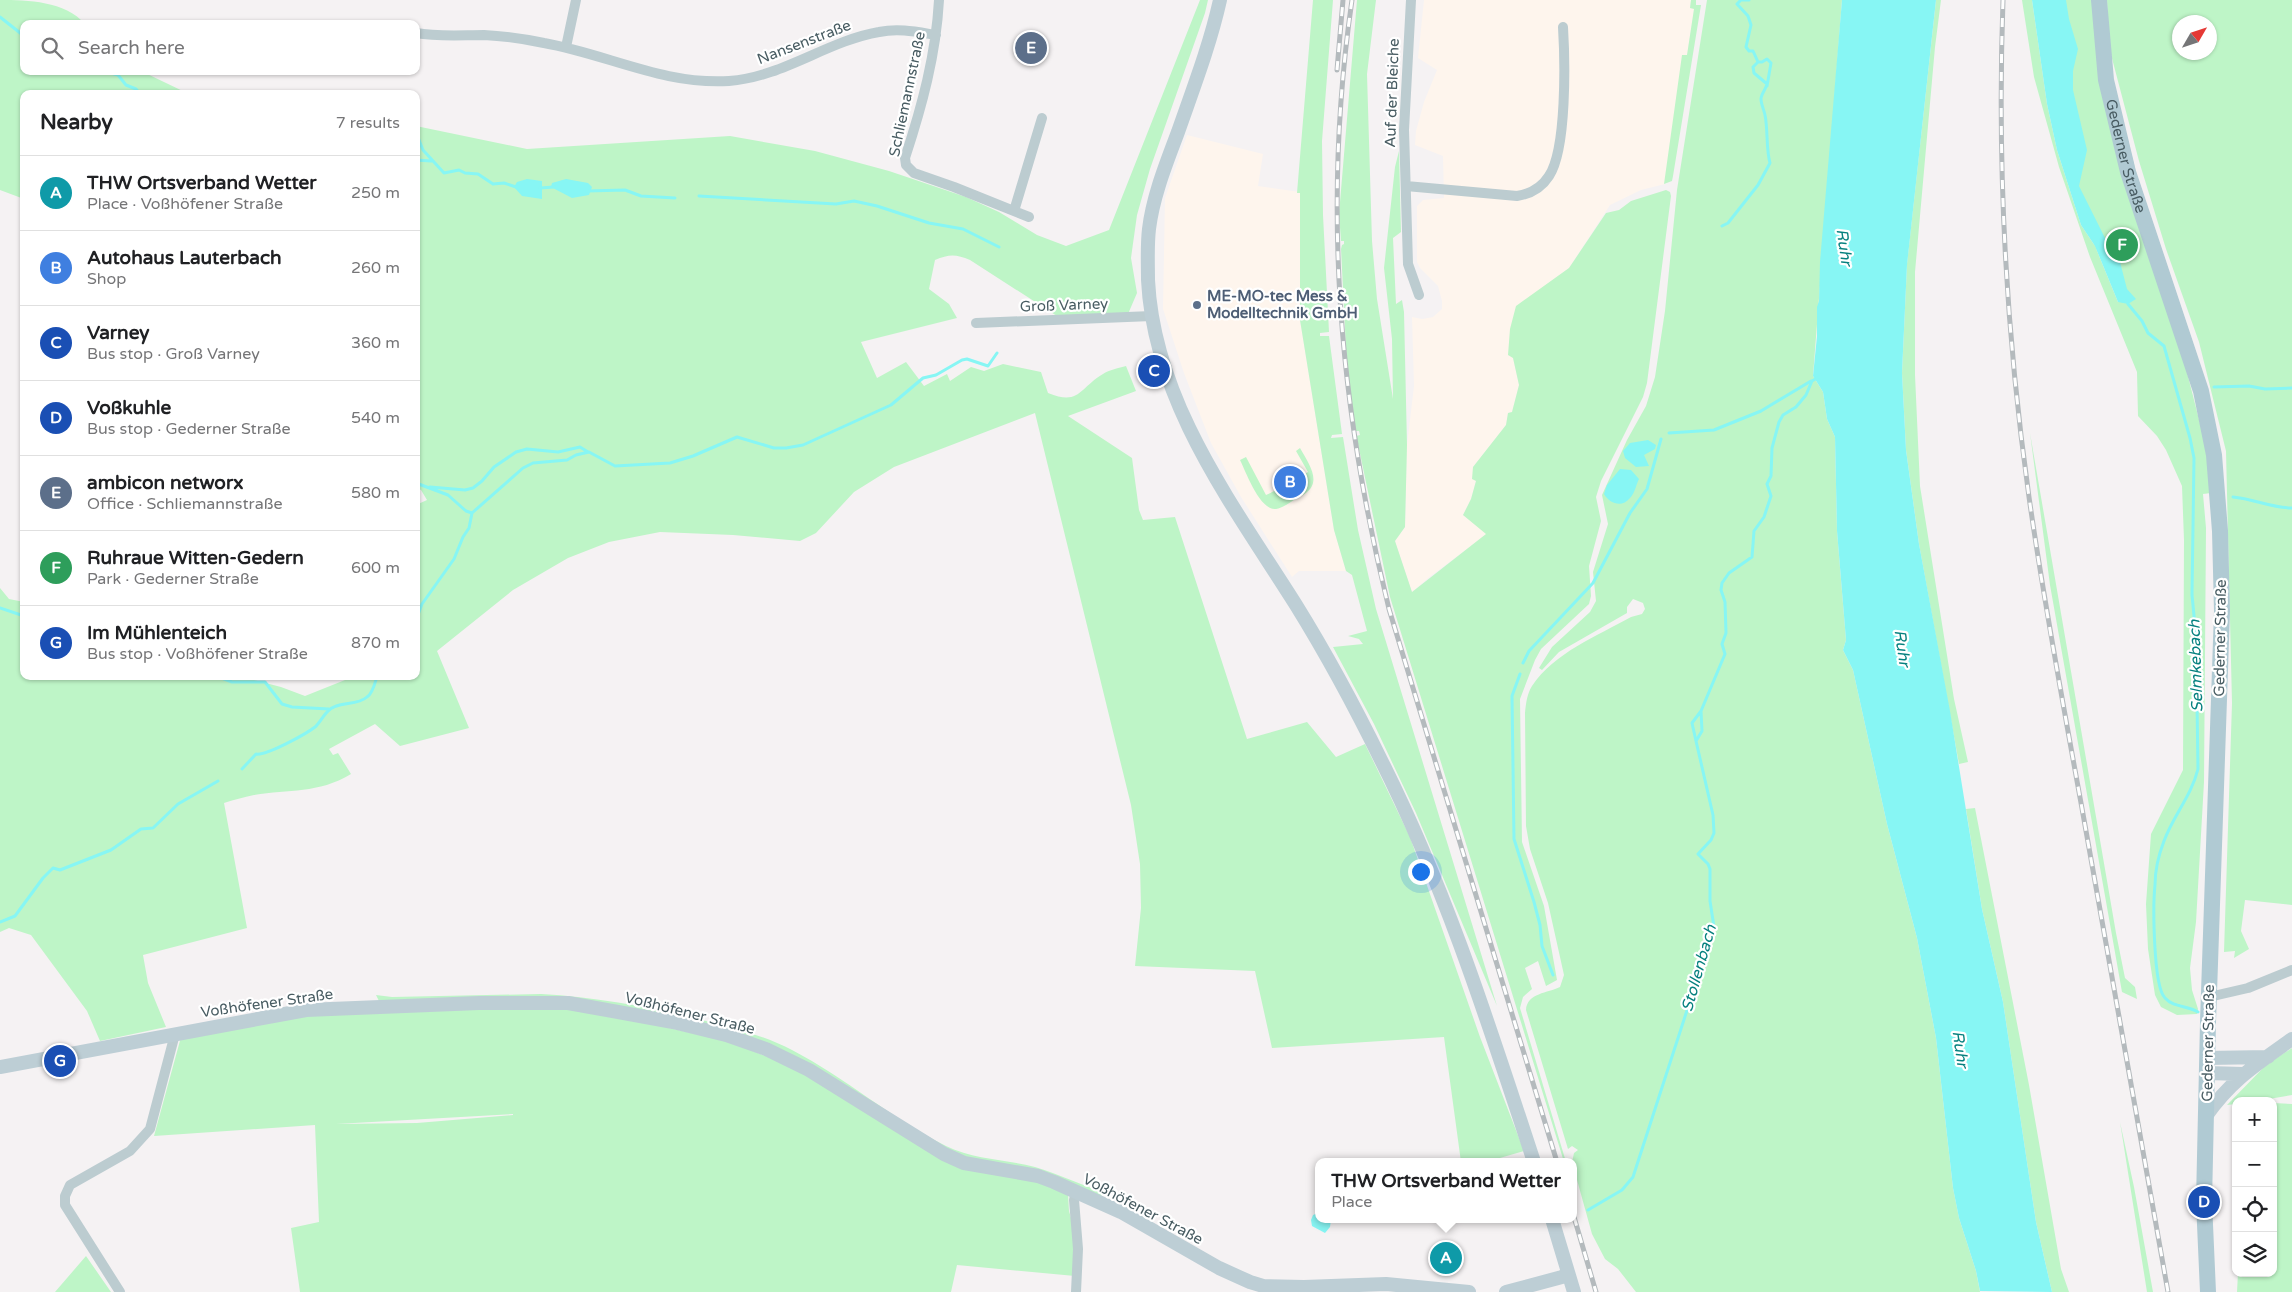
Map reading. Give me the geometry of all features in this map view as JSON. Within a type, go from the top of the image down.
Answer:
[{"type":"main road","name":"Gederner Straße","points":[[2099,0],[2105,71],[2128,172],[2201,392],[2214,455],[2220,531],[2222,611],[2207,1065],[2204,1224],[2208,1292]]},
{"type":"street","points":[[566,47],[576,0]]},
{"type":"street","name":"Schliemannstraße","points":[[939,0],[936,35],[924,99],[906,158],[906,165],[914,173],[925,179],[954,186],[1029,217]]},
{"type":"street","points":[[1220,0],[1209,42],[1163,173],[1152,214],[1148,254],[1152,316],[1169,377],[1208,465],[1313,632],[1348,696],[1413,825],[1474,979],[1533,1158]]},
{"type":"street","name":"Auf der Bleiche","points":[[1411,0],[1404,107],[1408,264],[1419,295]]},
{"type":"street","points":[[1406,186],[1518,196],[1532,192],[1549,177],[1557,157],[1560,140],[1565,61],[1563,27]]},
{"type":"street","name":"Nansenstraße","points":[[420,33],[488,35],[566,47],[670,78],[715,81],[763,74],[846,41],[880,32],[905,30],[936,35]]},
{"type":"street","points":[[1014,211],[1042,118]]},
{"type":"street","name":"Groß Varney","points":[[976,323],[1152,316]]},
{"type":"street","points":[[2209,997],[2248,988],[2292,970]]},
{"type":"street","name":"Voßhöfener Straße","points":[[0,1068],[306,1010],[479,1003],[568,1003],[592,1006],[682,1024],[726,1035],[766,1049],[809,1070],[944,1154],[964,1163],[1038,1176],[1076,1191],[1121,1212],[1220,1268],[1250,1282],[1263,1286],[1304,1287],[1386,1284],[1469,1292]]},
{"type":"street","points":[[120,1292],[64,1205],[65,1196],[70,1185],[130,1151],[150,1129],[175,1034]]},
{"type":"street","points":[[2206,1116],[2220,1095],[2243,1074],[2292,1039]]},
{"type":"street","points":[[2207,1065],[2268,1056]]},
{"type":"street","points":[[2207,1065],[2243,1074]]},
{"type":"street","points":[[1076,1191],[1074,1200],[1078,1249],[1076,1292]]},
{"type":"street","points":[[1553,1223],[1574,1292]]},
{"type":"street","points":[[1506,1292],[1562,1277],[1568,1273]]},
{"type":"shaded area","points":[[1424,0],[1691,0],[1690,8],[1694,9],[1687,56],[1683,55],[1665,184],[1641,190],[1610,205],[1569,268],[1546,285],[1513,358],[1519,385],[1512,412],[1508,413],[1506,425],[1473,467],[1476,480],[1471,499],[1463,515],[1487,534],[1412,592],[1395,541],[1405,527],[1407,445],[1414,386],[1412,317],[1422,319],[1433,317],[1442,309],[1438,286],[1420,268],[1417,262],[1417,206],[1423,200],[1444,198],[1443,156],[1415,145],[1416,131],[1424,102],[1437,70],[1418,58]]},
{"type":"shaded area","points":[[1187,135],[1263,154],[1258,186],[1300,192],[1300,320],[1334,530],[1346,571],[1299,571],[1292,577],[1241,497],[1211,443],[1184,373],[1163,309],[1165,198]]},
{"type":"green space","points":[[0,0],[46,3],[57,6],[81,20],[20,20],[20,75],[149,75],[181,90],[20,90],[20,198],[0,190]]},
{"type":"green space","points":[[1200,0],[1208,0],[1150,169],[1137,215],[1131,258],[1137,293],[1128,314],[1057,316],[970,260],[956,256],[944,257],[935,260],[929,289],[949,304],[957,318],[861,342],[877,378],[906,362],[924,386],[947,374],[950,381],[971,367],[984,371],[1003,364],[1041,372],[1048,393],[1067,397],[1078,394],[1105,373],[1126,366],[1136,391],[1068,416],[1132,458],[1139,510],[1143,520],[1175,517],[1247,739],[1307,722],[1336,757],[1365,744],[1410,837],[1480,1037],[1524,1151],[1500,1158],[1460,1158],[1444,1037],[1272,1048],[1255,971],[1135,966],[1141,908],[1140,864],[1131,805],[1035,413],[894,467],[854,492],[816,533],[800,541],[733,535],[660,532],[609,542],[568,558],[513,590],[437,651],[469,728],[400,746],[375,724],[329,749],[333,755],[338,753],[351,774],[327,785],[315,788],[254,795],[224,803],[247,928],[143,955],[148,983],[166,1027],[100,1041],[87,1011],[31,935],[9,928],[0,932],[0,588],[9,599],[20,601],[20,680],[254,680],[305,696],[345,680],[420,680],[420,503],[427,500],[420,490],[420,127],[527,149],[730,136],[815,151],[889,171],[966,197],[999,212],[1037,235],[1066,246],[1109,230]]},
{"type":"green space","points":[[1313,0],[1333,0],[1322,141],[1323,215],[1329,332],[1320,333],[1320,336],[1329,336],[1342,434],[1332,435],[1331,438],[1343,437],[1358,530],[1376,609],[1497,1006],[1416,813],[1374,724],[1333,647],[1363,644],[1359,639],[1348,636],[1367,631],[1352,575],[1346,571],[1334,530],[1300,320],[1300,193],[1297,193]]},
{"type":"green space","points":[[1357,0],[1376,0],[1367,74],[1372,241],[1377,299],[1393,399],[1392,339],[1384,268],[1395,167],[1399,151],[1401,232],[1393,238],[1396,304],[1402,300],[1404,312],[1407,445],[1405,527],[1395,541],[1412,592],[1486,534],[1463,515],[1471,499],[1476,481],[1472,479],[1473,467],[1506,425],[1508,413],[1512,412],[1519,385],[1513,358],[1508,355],[1510,329],[1516,306],[1569,268],[1606,213],[1619,210],[1631,201],[1666,190],[1670,192],[1671,196],[1647,383],[1643,397],[1601,481],[1596,497],[1601,521],[1589,566],[1591,596],[1589,604],[1541,649],[1520,699],[1522,842],[1544,906],[1557,980],[1546,986],[1538,961],[1525,968],[1532,989],[1523,997],[1520,1008],[1565,1158],[1563,1158],[1390,597],[1356,436],[1360,435],[1359,431],[1355,431],[1347,369],[1341,249],[1344,241],[1341,241],[1339,214]]},
{"type":"green space","points":[[1691,0],[1696,0],[1696,5],[1701,5],[1672,181],[1664,184],[1682,55],[1687,55],[1694,9],[1690,8]]},
{"type":"green space","points":[[1707,0],[1842,0],[1813,376],[1823,392],[1827,419],[1835,437],[1837,531],[1846,640],[1843,650],[1853,670],[1887,824],[1917,938],[1936,1038],[1953,1188],[1959,1218],[1976,1271],[1980,1292],[1636,1292],[1618,1269],[1605,1259],[1592,1234],[1577,1180],[1577,1158],[1573,1158],[1574,1153],[1578,1150],[1572,1146],[1568,1149],[1526,1010],[1527,1004],[1534,997],[1560,987],[1564,975],[1548,903],[1530,849],[1526,826],[1526,702],[1532,686],[1552,664],[1591,638],[1631,617],[1642,614],[1645,609],[1643,603],[1633,599],[1627,607],[1627,613],[1559,652],[1542,670],[1539,668],[1552,647],[1590,612],[1596,601],[1593,572],[1608,524],[1602,495],[1627,440],[1646,406],[1655,377],[1665,311],[1677,190]]},
{"type":"green space","points":[[1936,0],[1941,0],[1935,47],[1915,272],[1915,375],[1920,486],[1954,699],[1968,762],[1959,764],[1919,544],[1906,450],[1902,373],[1907,264]]},
{"type":"green space","points":[[2022,0],[2032,0],[2047,104],[2057,150],[2081,225],[2095,246],[2082,218],[2036,0],[2095,0],[2094,7],[2206,447],[2211,493],[2203,494],[2206,528],[2204,782],[2196,922],[2190,968],[2192,990],[2198,1009],[2197,1014],[2177,1015],[2161,1007],[2155,995],[2148,949],[2146,904],[2151,834],[2183,770],[2184,540],[2182,486],[2166,450],[2157,436],[2138,416],[2137,372],[2090,257],[2059,167],[2034,77]],"holes":[[[2095,246],[2121,302],[2118,302]]]},
{"type":"green space","points":[[2107,0],[2292,0],[2292,905],[2245,900],[2241,931],[2249,949],[2234,958],[2235,951],[2224,952],[2232,703],[2226,451],[2199,342],[2166,249],[2139,161],[2109,47]]},
{"type":"green space","points":[[2030,433],[2116,933],[2125,978],[2135,987],[2137,999],[2122,992],[2050,585]]},
{"type":"green space","points":[[1300,448],[1313,474],[1312,486],[1301,496],[1293,483],[1294,480],[1308,472],[1296,451]]},
{"type":"green space","points":[[1246,457],[1266,495],[1289,484],[1297,498],[1276,509],[1264,504],[1254,490],[1240,460]]},
{"type":"green space","points":[[1975,808],[2029,1085],[2061,1269],[2069,1292],[2052,1292],[2036,1222],[2003,1002],[1982,909],[1966,809]]},
{"type":"green space","points":[[541,994],[602,1000],[642,1007],[702,1020],[759,1036],[812,1061],[907,1124],[946,1146],[968,1154],[1024,1164],[1044,1170],[1102,1192],[1102,1198],[956,1154],[822,1073],[651,1013],[379,1001],[376,995],[392,997]]},
{"type":"green space","points":[[465,1007],[590,1010],[731,1042],[795,1068],[929,1151],[1024,1177],[1068,1194],[1069,1211],[1074,1228],[1075,1276],[957,1265],[951,1292],[300,1292],[291,1228],[319,1222],[315,1125],[154,1136],[181,1037],[287,1017]],"holes":[[[513,1114],[513,1115],[417,1123],[336,1124]]]},
{"type":"green space","points":[[2292,1048],[2292,1095],[2277,1098],[2235,1097],[2266,1065]]},
{"type":"green space","points":[[2277,1103],[2292,1104],[2292,1292],[2237,1292],[2238,1277],[2277,1277]]},
{"type":"green space","points":[[2120,1122],[2134,1187],[2153,1292],[2147,1292]]},
{"type":"green space","points":[[86,1256],[111,1292],[55,1292]]},
{"type":"water","name":"Ruhr","points":[[1842,0],[1936,0],[1907,265],[1902,373],[1906,450],[1919,544],[1950,711],[1982,909],[2003,1002],[2036,1222],[2052,1292],[1980,1291],[1976,1271],[1959,1218],[1953,1188],[1936,1038],[1917,938],[1887,824],[1853,670],[1843,650],[1846,640],[1837,531],[1835,437],[1827,419],[1823,392],[1813,376],[1817,336],[1820,262]]},
{"type":"water","points":[[2032,0],[2066,0],[2069,19],[2078,49],[2073,71],[2073,90],[2087,150],[2079,186],[2113,254],[2120,262],[2127,289],[2136,299],[2128,304],[2118,302],[2095,246],[2081,225],[2057,150],[2047,104]]},
{"type":"water","points":[[527,179],[542,181],[542,199],[522,196],[514,187],[517,182]]},
{"type":"water","points":[[566,179],[588,183],[592,187],[589,195],[572,198],[551,187],[552,183]]},
{"type":"water","points":[[1648,440],[1656,445],[1655,449],[1644,455],[1649,466],[1636,467],[1625,458],[1623,451],[1630,443]]},
{"type":"water","points":[[1620,469],[1631,470],[1639,479],[1632,496],[1620,504],[1609,500],[1604,494],[1607,485]]},
{"type":"water","points":[[1315,1214],[1315,1223],[1330,1223],[1325,1233],[1312,1226],[1311,1220]]},
{"type":"waterway","points":[[1722,226],[1728,223],[1758,185],[1770,163],[1765,113],[1761,103],[1767,84],[1754,73],[1753,67],[1758,62],[1753,51],[1749,51],[1746,47],[1751,25],[1748,16],[1737,4],[1741,0],[1749,0]]},
{"type":"waterway","points":[[0,17],[20,33]]},
{"type":"waterway","points":[[1758,62],[1767,59],[1771,63],[1767,86]]},
{"type":"waterway","points":[[118,75],[126,85],[137,90]]},
{"type":"waterway","points":[[420,142],[423,150],[444,173],[459,170],[465,173],[478,174],[493,184],[504,183],[516,187]]},
{"type":"waterway","points":[[420,160],[431,161]]},
{"type":"waterway","points":[[540,188],[554,187]]},
{"type":"waterway","points":[[587,191],[625,190],[641,196],[675,198]]},
{"type":"waterway","points":[[699,196],[836,204],[854,201],[877,206],[929,223],[963,229],[999,247]]},
{"type":"waterway","name":"Selmkebach","points":[[2128,304],[2142,321],[2148,333],[2164,346],[2194,458],[2192,595],[2196,636],[2198,769],[2191,788],[2162,846],[2155,879],[2154,926],[2158,978],[2165,998],[2176,1005],[2198,1012]]},
{"type":"waterway","points":[[420,609],[454,559],[469,528],[472,513],[523,468],[533,463],[567,460],[576,455],[589,452],[615,466],[670,463],[693,456],[737,437],[774,448],[803,445],[891,405],[923,378],[936,375],[967,359],[988,366],[997,353]]},
{"type":"waterway","name":"Stollenbach","points":[[1588,1210],[1622,1190],[1633,1177],[1714,927],[1710,901],[1710,869],[1708,864],[1698,854],[1711,840],[1714,833],[1713,815],[1696,741],[1702,731],[1701,711],[1725,654],[1722,644],[1726,633],[1725,602],[1721,590],[1722,583],[1729,573],[1752,557],[1754,531],[1764,517],[1771,496],[1767,484],[1771,476],[1772,448],[1779,422],[1783,415],[1796,407],[1806,395],[1812,381],[1819,377]]},
{"type":"waterway","points":[[1669,433],[1714,430],[1761,411],[1811,381]]},
{"type":"waterway","points":[[2214,387],[2292,388]]},
{"type":"waterway","points":[[1523,663],[1529,651],[1593,583],[1630,513],[1647,489],[1661,439]]},
{"type":"waterway","points":[[430,487],[465,490],[473,488],[494,467],[516,452],[527,449],[558,452],[580,447],[588,452]]},
{"type":"waterway","points":[[420,484],[448,495],[466,511],[472,513]]},
{"type":"waterway","points":[[2233,497],[2277,507],[2292,508]]},
{"type":"waterway","points":[[0,608],[20,615]]},
{"type":"waterway","points":[[1520,674],[1512,696],[1514,839],[1534,902],[1540,925],[1542,946],[1553,975]]},
{"type":"waterway","points":[[227,680],[232,682],[265,682],[282,704],[292,707],[329,709]]},
{"type":"waterway","points":[[242,769],[256,754],[277,748],[315,727],[331,708],[363,700],[371,693],[376,680]]},
{"type":"waterway","points":[[1696,741],[1692,723],[1701,711]]},
{"type":"waterway","points":[[0,922],[15,916],[43,878],[53,868],[60,870],[111,850],[141,829],[153,828],[178,804],[218,781]]},
{"type":"railway","points":[[1337,70],[1343,0]]},
{"type":"railway","points":[[1352,0],[1343,77],[1338,154],[1337,230],[1340,306],[1347,382],[1358,457],[1389,609],[1556,1158]]},
{"type":"railway","points":[[2003,0],[2001,125],[2005,249],[2014,374],[2021,435],[2048,616],[2168,1292]]},
{"type":"railway","points":[[1576,1223],[1596,1292]]},
{"type":"place","name":"ambicon networx","points":[[1031,48]]},
{"type":"place","name":"Ruhraue Witten-Gedern","points":[[2122,245]]},
{"type":"place","name":"ME-MO-tec Mess & Modelltechnik GmbH","points":[[1197,305]]},
{"type":"place","name":"Varney","points":[[1154,371]]},
{"type":"place","name":"Autohaus Lauterbach","points":[[1290,482]]},
{"type":"place","name":"Im Mühlenteich","points":[[60,1061]]},
{"type":"place","name":"Voßkuhle","points":[[2204,1202]]},
{"type":"place","name":"THW Ortsverband Wetter","points":[[1446,1258]]}]
